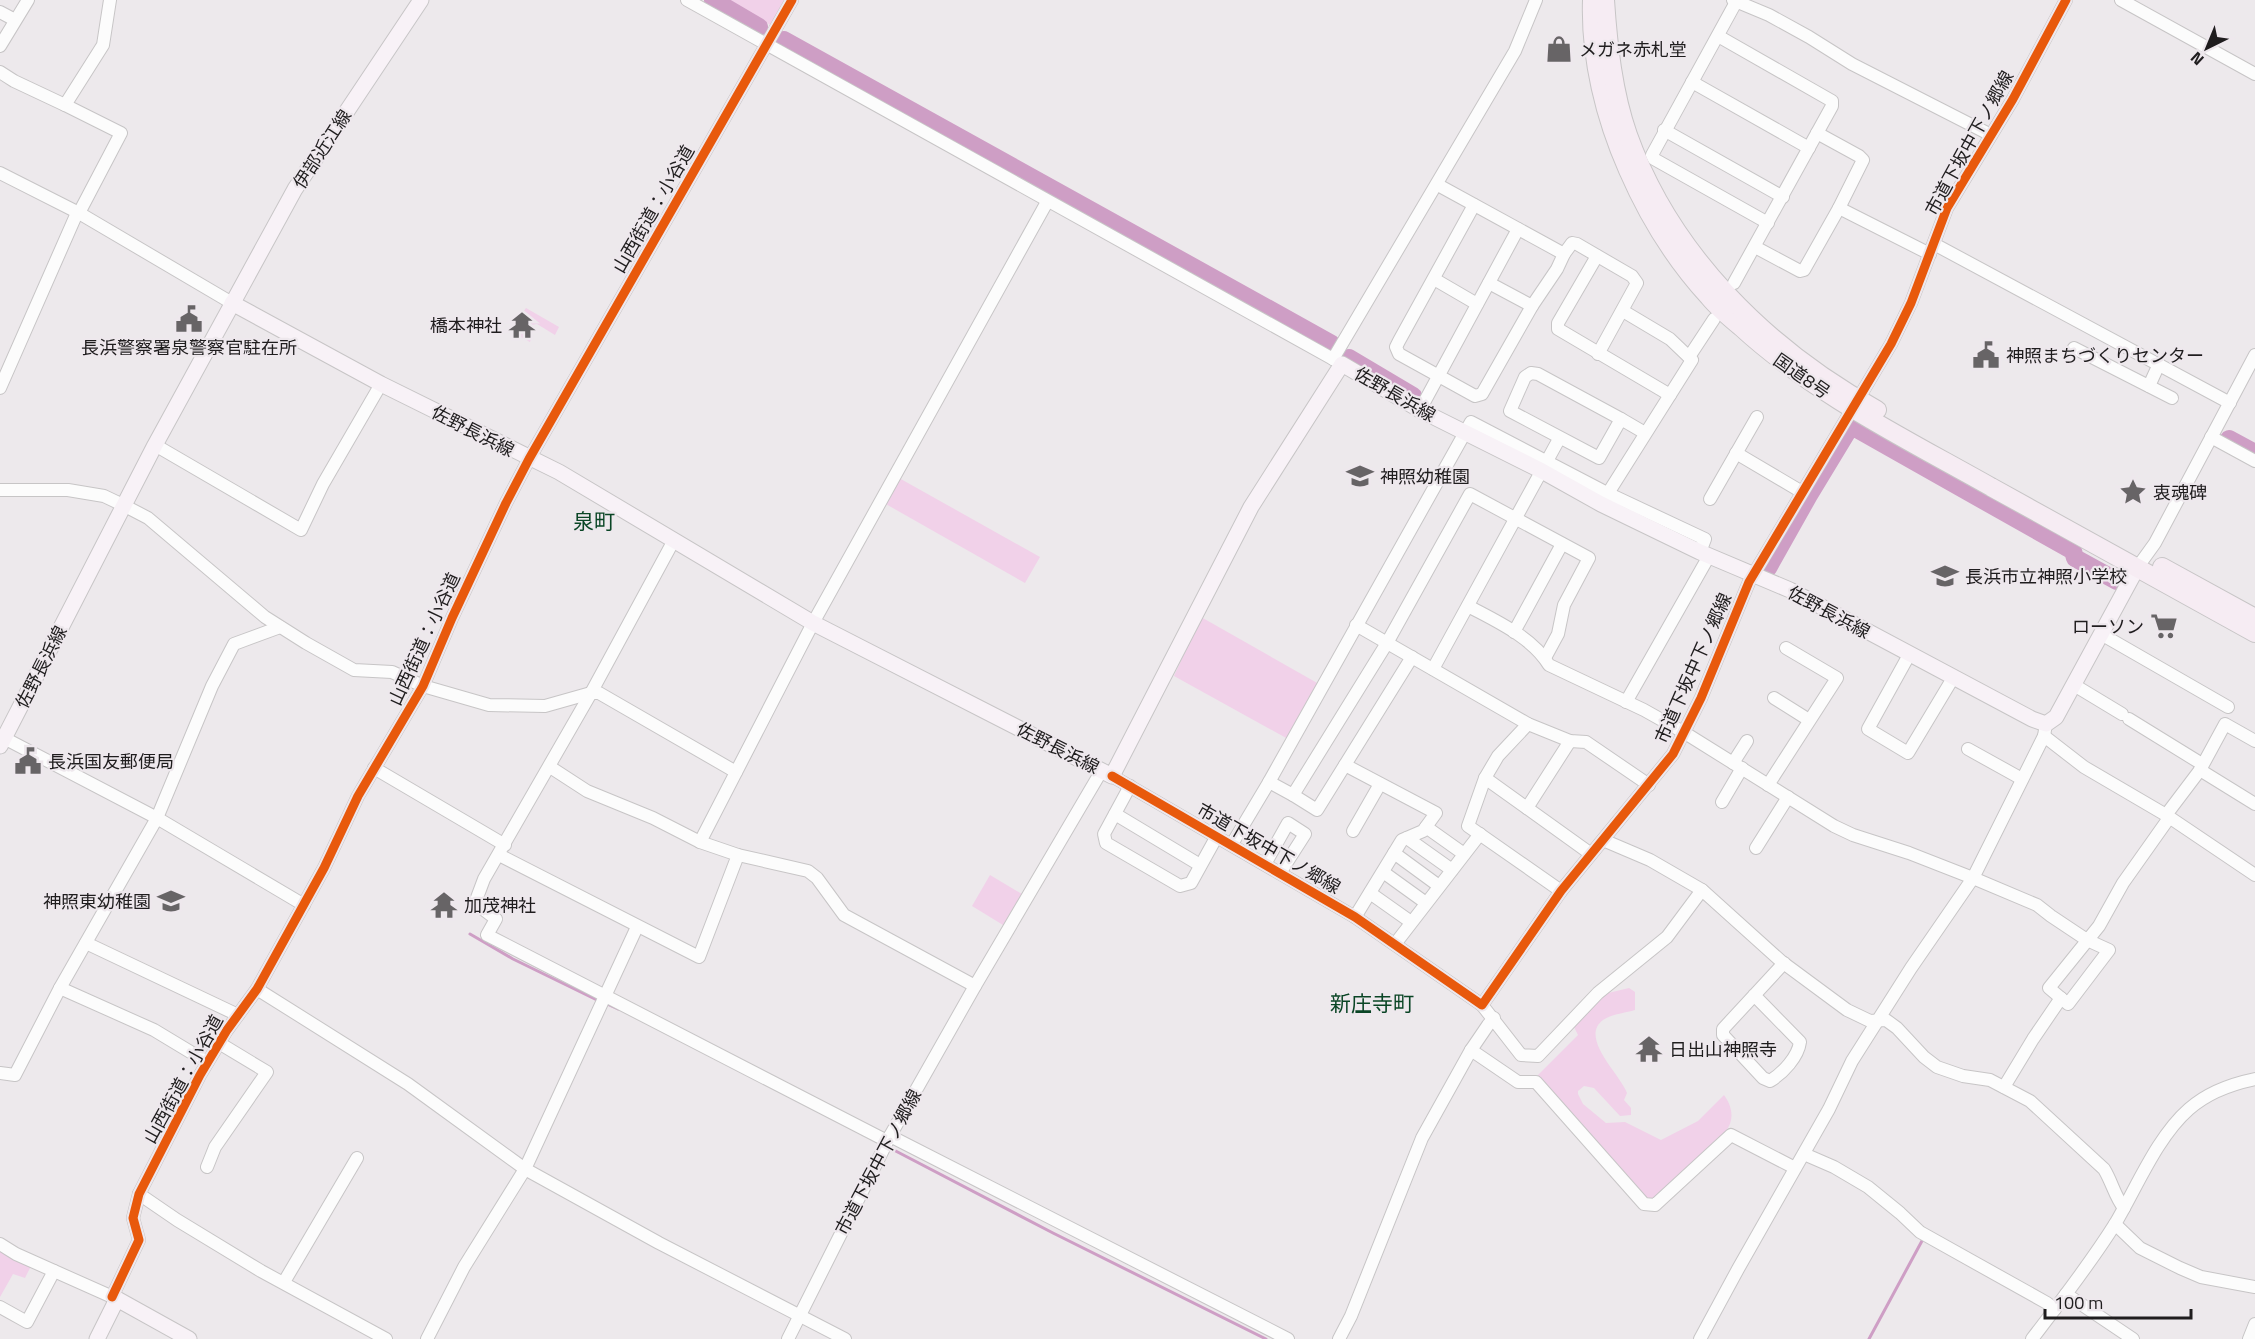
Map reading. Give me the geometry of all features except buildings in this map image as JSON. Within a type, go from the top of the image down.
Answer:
[{"type":"highway","name":"国道8号","points":[[1592,0],[1593,42],[1605,107],[1619,150],[1656,226],[1683,267],[1710,299],[1778,360],[2140,563],[2255,633]]},
{"type":"highway","name":"国道8号","points":[[1605,0],[1606,28],[1616,90],[1628,135],[1671,225],[1724,292],[1787,350],[1854,404]]},
{"type":"highway","name":"国道8号","points":[[2140,563],[2255,618]]},
{"type":"main road","name":"伊部近江線","points":[[232,303],[296,189],[421,0]]},
{"type":"main road","name":"佐野長浜線","points":[[1,740],[232,303],[381,384],[559,472],[813,623],[1107,773],[1251,507],[1338,362],[1420,410],[1468,429],[1738,569],[1790,590],[1909,656],[2032,719],[2045,730]]},
{"type":"main road","points":[[2045,730],[2056,717],[2140,563]]},
{"type":"main road","points":[[97,1339],[114,1298],[189,1339]]},
{"type":"street","points":[[0,46],[28,0]]},
{"type":"street","points":[[65,105],[103,45],[110,0]]},
{"type":"street","points":[[687,0],[766,46],[1338,362],[1515,51],[1536,0]]},
{"type":"street","name":"山西街道：小谷道","points":[[114,1298],[139,1240],[133,1218],[139,1194],[207,1062],[257,989],[304,905],[358,796],[423,686],[452,618],[529,459],[792,0]]},
{"type":"street","name":"市道下坂中下ノ郷線","points":[[788,1339],[886,1143],[975,986],[1107,773],[1355,917],[1482,1005],[1561,891],[1673,754],[1685,733],[1749,582],[1891,344],[1911,303],[1947,208],[2013,99],[2066,0]]},
{"type":"street","points":[[2121,0],[2255,74]]},
{"type":"street","points":[[1768,223],[1654,159],[1652,155],[1735,1],[1769,15],[1852,64],[1991,135]]},
{"type":"street","points":[[0,12],[15,20]]},
{"type":"street","points":[[1718,36],[1832,101],[1832,106],[1734,284]]},
{"type":"street","points":[[0,72],[121,133],[78,213],[0,388]]},
{"type":"street","points":[[1692,82],[1809,148]]},
{"type":"street","points":[[1664,130],[1783,196]]},
{"type":"street","points":[[1755,247],[1800,271],[1804,270],[1839,208],[1863,160],[1817,133]]},
{"type":"street","points":[[0,173],[78,213],[232,303]]},
{"type":"street","points":[[1438,184],[1564,254]]},
{"type":"street","points":[[700,842],[813,623],[1047,202]]},
{"type":"street","points":[[1474,205],[1396,348],[1399,354],[1475,396],[1482,394],[1532,306],[1572,243],[1636,280],[1637,287],[1598,354]]},
{"type":"street","points":[[1839,208],[1932,249],[2159,364],[2230,403]]},
{"type":"street","points":[[1420,410],[1518,229]]},
{"type":"street","points":[[1597,256],[1558,323],[1558,329],[1670,395]]},
{"type":"street","points":[[1434,279],[1477,304]]},
{"type":"street","points":[[1489,283],[1532,306]]},
{"type":"street","points":[[1604,498],[1692,360],[1670,339],[1623,311]]},
{"type":"street","points":[[1689,357],[1714,319]]},
{"type":"street","points":[[2072,351],[2074,348],[2172,398]]},
{"type":"street","points":[[2140,563],[2155,543],[2254,361]]},
{"type":"street","points":[[2149,386],[2159,364]]},
{"type":"street","points":[[1621,419],[1599,458],[1559,439],[1510,411],[1525,377],[1531,373],[1538,374],[1621,419],[1645,433]]},
{"type":"street","points":[[156,445],[301,530],[323,484],[381,384]]},
{"type":"street","points":[[1710,499],[1757,417]]},
{"type":"street","points":[[1232,844],[1468,429]]},
{"type":"street","points":[[2211,437],[2255,461]]},
{"type":"street","points":[[1433,669],[1559,439]]},
{"type":"street","points":[[1736,453],[1802,492]]},
{"type":"street","points":[[0,490],[68,490],[104,496],[125,506],[148,518],[265,617],[354,670],[392,672],[423,686],[489,705],[545,706],[591,693],[599,693],[736,772]]},
{"type":"street","points":[[1293,795],[1387,643],[1470,494],[1589,558],[1564,605],[1558,634],[1545,658]]},
{"type":"street","points":[[674,540],[591,693],[484,879],[475,903],[496,919],[487,935],[886,1143],[1288,1339]]},
{"type":"street","points":[[1514,632],[1562,544]]},
{"type":"street","points":[[1626,702],[1703,550]]},
{"type":"street","points":[[1468,606],[1514,632],[1545,658],[1549,665],[1685,733],[1834,826],[2037,904],[2087,940],[2109,950],[2068,1004],[2049,988],[2087,940],[2098,926],[2123,883],[2201,767],[2225,724],[2255,741]]},
{"type":"street","points":[[1356,625],[1528,724],[1570,741],[1586,742],[1649,785]]},
{"type":"street","points":[[0,1073],[15,1075],[60,988],[157,818],[212,686],[234,644],[280,627]]},
{"type":"street","points":[[2101,634],[2228,707]]},
{"type":"street","points":[[1768,784],[1837,678],[1786,648]]},
{"type":"street","points":[[1909,656],[1868,729],[1908,753],[1953,678]]},
{"type":"street","points":[[1269,782],[1317,810],[1412,657]]},
{"type":"street","points":[[2074,685],[2126,717],[2255,804]]},
{"type":"street","points":[[1774,698],[1809,720]]},
{"type":"street","points":[[1528,724],[1498,756],[1485,778],[1468,826],[1561,891]]},
{"type":"street","points":[[1700,1339],[1804,1154],[1852,1061],[1973,878],[2045,730],[2084,767],[2168,816],[2255,875]]},
{"type":"street","points":[[1,740],[157,818],[304,905]]},
{"type":"street","points":[[1527,808],[1570,741]]},
{"type":"street","points":[[1722,802],[1747,741]]},
{"type":"street","points":[[1968,749],[2022,779]]},
{"type":"street","points":[[1345,765],[1436,813],[1423,831],[1402,840],[1355,917]]},
{"type":"street","points":[[550,766],[587,791],[645,814],[700,842],[738,855],[808,871],[817,878],[844,915],[975,986]]},
{"type":"street","points":[[374,768],[502,850],[637,927],[699,957],[738,855]]},
{"type":"street","points":[[1485,778],[1592,854]]},
{"type":"street","points":[[1353,831],[1380,784]]},
{"type":"street","points":[[1130,786],[1104,834],[1106,843],[1144,867],[1180,886],[1191,883],[1217,836]]},
{"type":"street","points":[[1756,848],[1788,797]]},
{"type":"street","points":[[1115,814],[1200,865]]},
{"type":"street","points":[[1265,864],[1288,823],[1305,834],[1280,873]]},
{"type":"street","points":[[1426,826],[1464,854]]},
{"type":"street","points":[[1395,944],[1480,834]]},
{"type":"street","points":[[1407,838],[1452,870]]},
{"type":"street","points":[[1603,840],[1650,860],[1702,890],[1784,963],[1846,1010],[1870,1021],[1886,1020],[1937,1067],[1963,1076],[1990,1080],[2030,1101],[2104,1169],[2111,1180],[2118,1201],[2124,1208]]},
{"type":"street","points":[[1394,853],[1439,886]]},
{"type":"street","points":[[1383,872],[1426,903]]},
{"type":"street","points":[[1482,1005],[1521,1055],[1538,1056],[1598,993],[1667,937],[1702,890]]},
{"type":"street","points":[[1370,893],[1411,922]]},
{"type":"street","points":[[427,1339],[464,1267],[525,1168],[637,927]]},
{"type":"street","points":[[86,943],[238,1015]]},
{"type":"street","points":[[1754,996],[1800,1042],[1799,1051],[1770,1081],[1764,1078],[1723,1035],[1723,1029],[1784,963]]},
{"type":"street","points":[[60,988],[154,1030],[207,1062]]},
{"type":"street","points":[[257,989],[408,1084],[525,1168],[659,1243],[845,1339]]},
{"type":"street","points":[[2004,1087],[2061,998]]},
{"type":"street","points":[[1339,1339],[1351,1316],[1422,1138],[1471,1050],[1494,1018]]},
{"type":"street","points":[[207,1167],[216,1147],[267,1072],[219,1043]]},
{"type":"street","points":[[1471,1050],[1518,1082],[1536,1082],[1644,1204],[1655,1205],[1731,1135],[1795,1168]]},
{"type":"street","points":[[2032,1339],[2115,1224],[2165,1137],[2189,1108],[2225,1086],[2255,1079]]},
{"type":"street","points":[[1804,1154],[1834,1167],[1868,1187],[1920,1232],[2047,1303],[2055,1310]]},
{"type":"street","points":[[284,1282],[357,1158]]},
{"type":"street","points":[[139,1194],[261,1271],[386,1339]]},
{"type":"street","points":[[2115,1224],[2140,1248],[2180,1268],[2201,1277],[2255,1287]]},
{"type":"street","points":[[0,1244],[114,1298]]},
{"type":"street","points":[[0,1307],[27,1322],[54,1271]]},
{"type":"street","points":[[2066,1294],[2133,1339]]},
{"type":"street","points":[[2249,1339],[2255,1324]]},
{"type":"shaded area","points":[[726,0],[787,0],[772,26]]},
{"type":"shaded area","points":[[526,308],[559,327],[555,335],[537,324],[531,325],[522,320],[518,327],[532,336],[530,342],[510,331]]},
{"type":"shaded area","points":[[899,478],[1040,557],[1025,583],[884,503]]},
{"type":"shaded area","points":[[1201,617],[1319,684],[1288,739],[1174,676]]},
{"type":"shaded area","points":[[990,875],[1022,894],[1003,925],[972,906]]},
{"type":"shaded area","points":[[1629,988],[1635,992],[1635,1010],[1603,1020],[1597,1028],[1596,1036],[1603,1056],[1627,1093],[1624,1100],[1631,1108],[1631,1115],[1620,1116],[1594,1088],[1584,1086],[1578,1091],[1583,1104],[1606,1123],[1625,1122],[1661,1140],[1698,1121],[1724,1095],[1731,1113],[1731,1122],[1726,1131],[1654,1201],[1645,1202],[1535,1078],[1578,1035],[1573,1025],[1604,994]]},
{"type":"shaded area","points":[[0,1250],[31,1266],[25,1278],[13,1274],[0,1297]]},
{"type":"waterway","points":[[713,0],[759,27]]},
{"type":"waterway","points":[[784,40],[1332,344]]},
{"type":"waterway","points":[[1349,358],[1413,396]]},
{"type":"waterway","points":[[1768,568],[1849,429],[1855,428],[2073,551],[2075,558],[2117,581]]},
{"type":"waterway","points":[[2229,439],[2255,453]]},
{"type":"waterway","points":[[470,934],[513,959],[599,1001]]},
{"type":"waterway","points":[[605,1003],[618,1009]]},
{"type":"waterway","points":[[888,1147],[1053,1233],[1266,1339]]},
{"type":"waterway","points":[[1869,1339],[1923,1239]]},
{"type":"cycle path","points":[[112,1297],[139,1240],[133,1218],[139,1194],[200,1075],[227,1030],[257,989],[324,868],[358,796],[423,686],[452,618],[529,459],[792,0]]},
{"type":"cycle path","points":[[1112,776],[1355,917],[1482,1005],[1561,891],[1673,754],[1701,698],[1749,582],[1891,344],[1911,303],[1947,208],[2013,99],[2066,0]]},
{"type":"place","name":"メガネ赤札堂","points":[[1559,49]]},
{"type":"place","name":"長浜警察署泉警察官駐在所","points":[[189,319]]},
{"type":"place","name":"橋本神社","points":[[522,325]]},
{"type":"place","name":"神照まちづくりセンター","points":[[1986,355]]},
{"type":"place","name":"神照幼稚園","points":[[1360,476]]},
{"type":"place","name":"衷魂碑","points":[[2133,492]]},
{"type":"place","name":"長浜市立神照小学校","points":[[1945,576]]},
{"type":"place","name":"ローソン","points":[[2164,626]]},
{"type":"place","name":"長浜国友郵便局","points":[[28,761]]},
{"type":"place","name":"神照東幼稚園","points":[[171,901]]},
{"type":"place","name":"加茂神社","points":[[444,905]]},
{"type":"place","name":"日出山神照寺","points":[[1649,1049]]},
{"type":"district","name":"泉町","points":[[594,521]]},
{"type":"district","name":"新庄寺町","points":[[1372,1003]]}]
